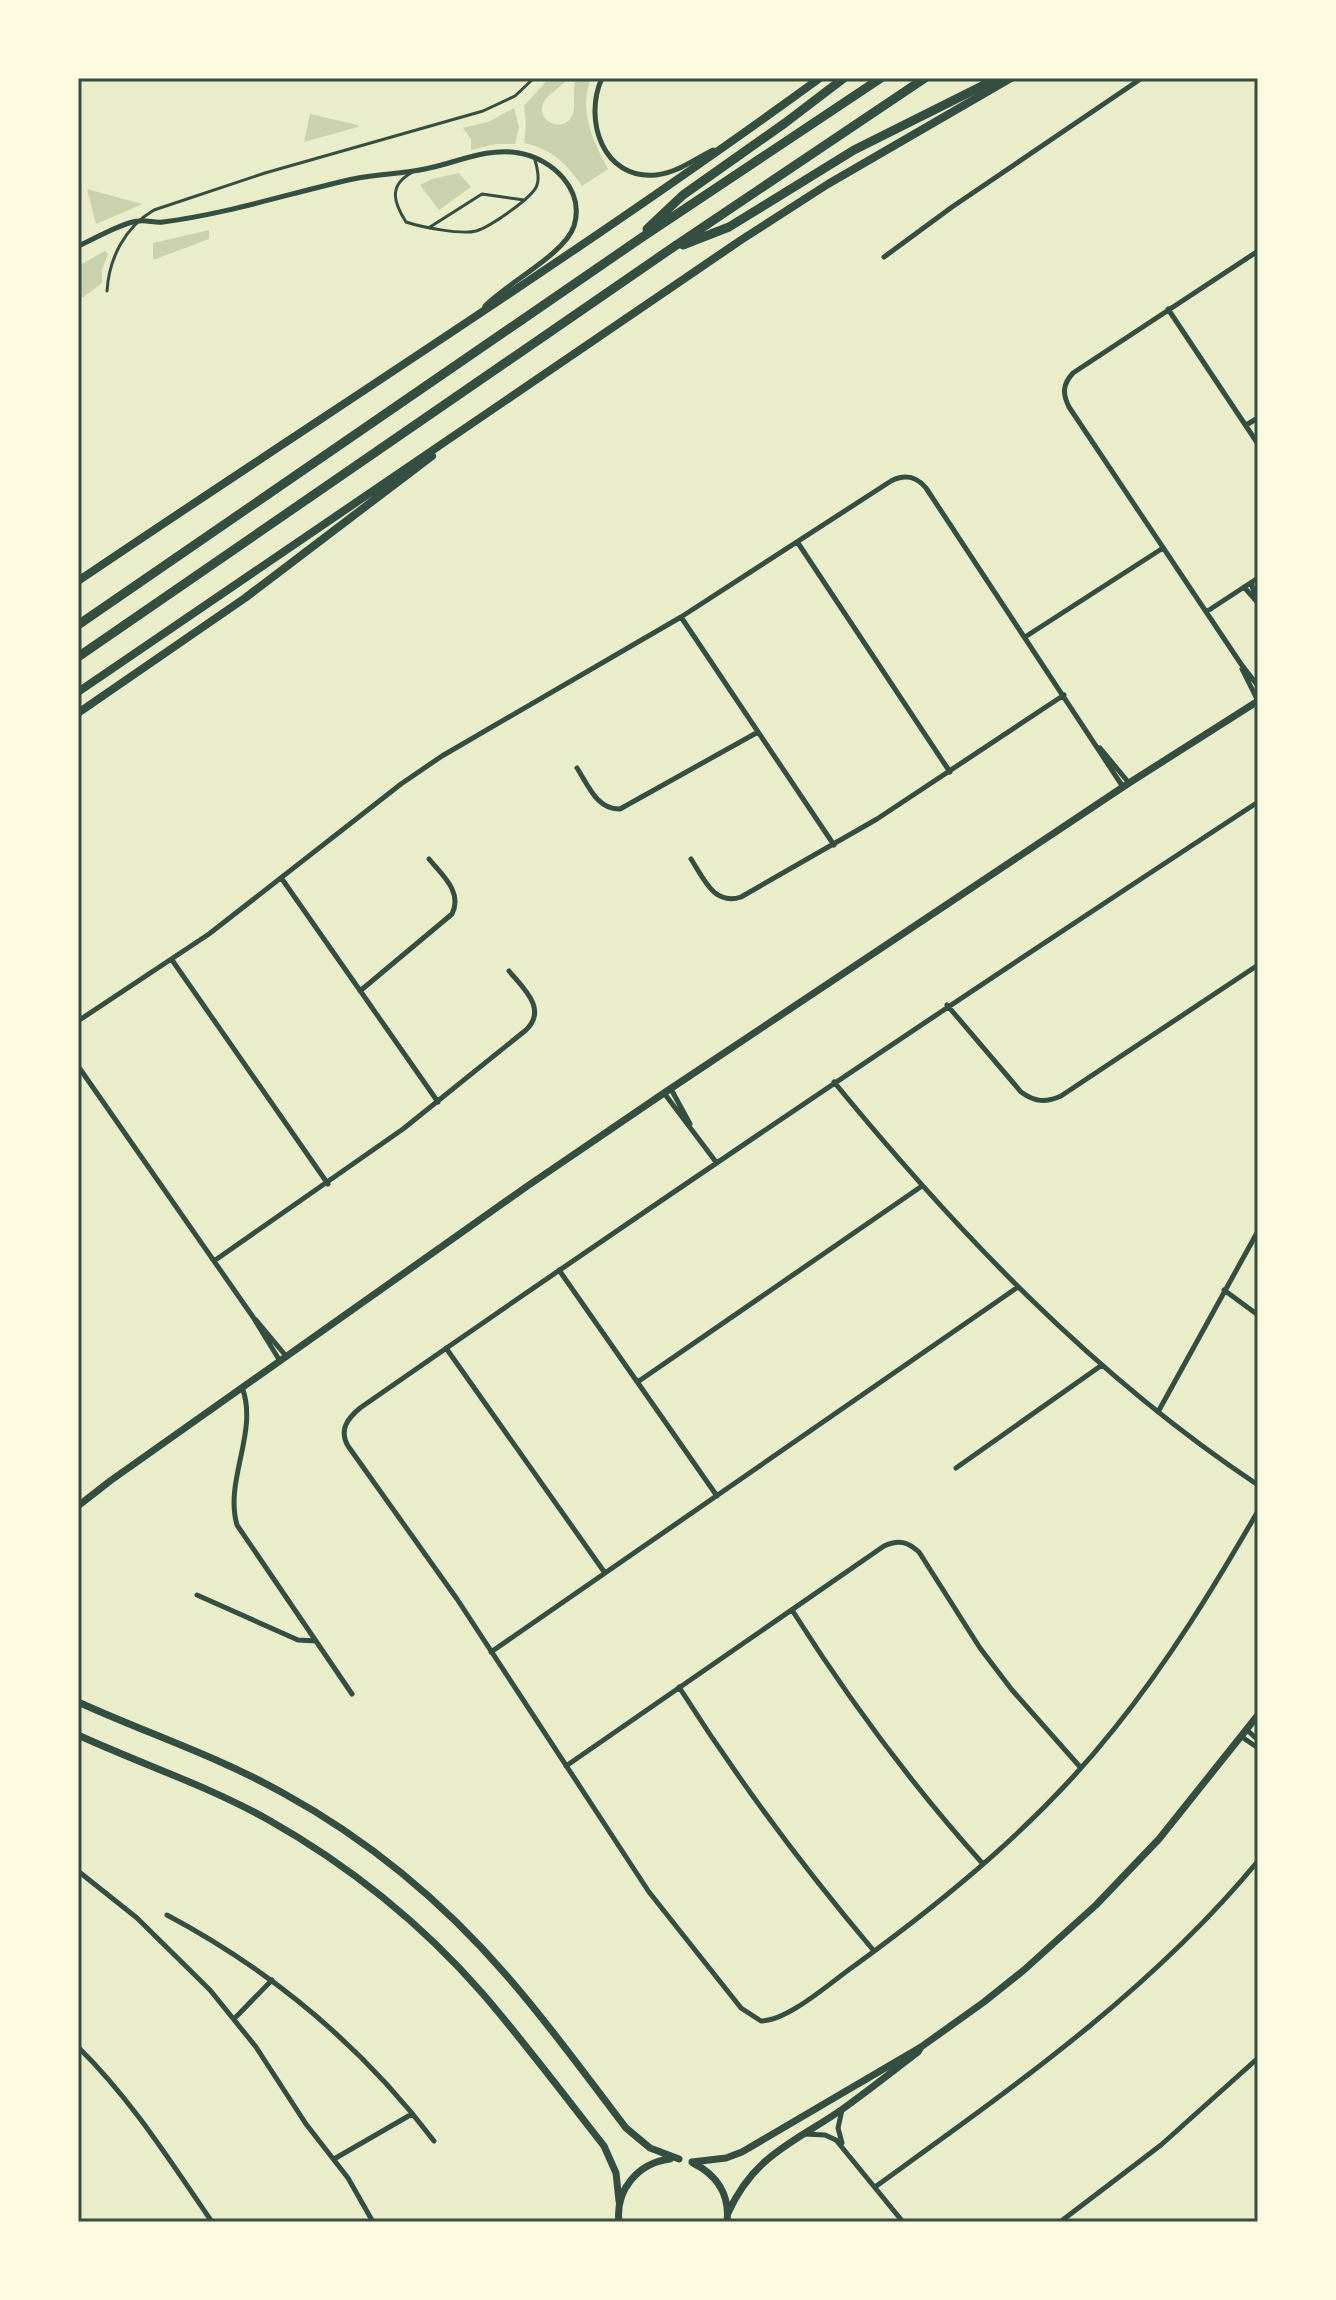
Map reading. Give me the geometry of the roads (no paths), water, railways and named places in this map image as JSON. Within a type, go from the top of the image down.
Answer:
[{"type":"highway","points":[[641,238],[660,214],[683,195],[844,78]]},
{"type":"highway","points":[[78,625],[641,238],[881,78]]},
{"type":"highway","points":[[78,657],[672,248],[925,78]]},
{"type":"highway","points":[[672,248],[729,227],[854,150],[998,78]]},
{"type":"main road","points":[[78,581],[477,315],[742,135],[820,78]]},
{"type":"main road","points":[[78,692],[641,306],[792,207],[1011,78]]},
{"type":"main road","points":[[78,713],[254,592],[460,432]]},
{"type":"street","points":[[602,78],[595,102],[596,129],[609,157],[626,170],[648,175],[663,174],[742,135]]},
{"type":"street","points":[[884,257],[1142,78]]},
{"type":"street","points":[[78,246],[138,221],[157,223],[187,218],[359,178],[414,171],[493,152],[534,157],[551,166],[569,185],[576,207],[574,227],[564,244],[500,292],[477,315]]},
{"type":"street","points":[[1258,251],[1079,368],[1064,385],[1069,407],[1258,686]]},
{"type":"street","points":[[1168,309],[1258,444]]},
{"type":"street","points":[[1246,425],[1258,418]]},
{"type":"street","points":[[78,1021],[172,960],[442,756],[681,617],[891,481],[911,477],[926,488],[1096,745],[1126,785]]},
{"type":"street","points":[[798,543],[950,772]]},
{"type":"street","points":[[1025,637],[1163,548]]},
{"type":"street","points":[[1206,612],[1258,578]]},
{"type":"street","points":[[1251,583],[1258,603]]},
{"type":"street","points":[[1244,587],[1258,603]]},
{"type":"street","points":[[681,617],[834,845]]},
{"type":"street","points":[[78,1506],[283,1358],[667,1091],[1126,785],[1258,701],[1241,664]]},
{"type":"street","points":[[691,859],[713,893],[734,900],[834,845],[1064,695]]},
{"type":"street","points":[[577,768],[600,803],[620,809],[758,732]]},
{"type":"street","points":[[1258,802],[947,1005],[716,1162],[360,1408],[345,1426],[348,1446],[491,1652],[649,1892],[746,2014],[761,2021],[783,2015],[874,1951],[983,1864],[1028,1823],[1081,1768],[1172,1652],[1258,1511]]},
{"type":"street","points":[[360,991],[452,914],[454,893],[429,859]]},
{"type":"street","points":[[282,879],[438,1102]]},
{"type":"street","points":[[172,960],[328,1184]]},
{"type":"street","points":[[947,1005],[1015,1086],[1035,1101],[1044,1102],[1061,1096],[1258,965]]},
{"type":"street","points":[[214,1261],[328,1184],[438,1102],[526,1030],[535,1019],[535,1004],[509,971]]},
{"type":"street","points":[[78,1066],[283,1358]]},
{"type":"street","points":[[834,1082],[922,1186],[1018,1287],[1158,1412],[1258,1485]]},
{"type":"street","points":[[667,1091],[716,1162]]},
{"type":"street","points":[[639,1381],[922,1186]]},
{"type":"street","points":[[1158,1412],[1258,1231]]},
{"type":"street","points":[[559,1270],[717,1496]]},
{"type":"street","points":[[491,1652],[1018,1287]]},
{"type":"street","points":[[1224,1290],[1258,1315]]},
{"type":"street","points":[[446,1348],[605,1573]]},
{"type":"street","points":[[956,1468],[1102,1365]]},
{"type":"street","points":[[242,1387],[247,1412],[234,1516],[241,1533],[352,1694]]},
{"type":"street","points":[[566,1766],[891,1542],[907,1543],[919,1552],[950,1604],[1012,1690],[1081,1768]]},
{"type":"street","points":[[197,1595],[298,1640],[316,1641]]},
{"type":"street","points":[[792,1610],[826,1664],[900,1768],[983,1864]]},
{"type":"street","points":[[679,1687],[751,1797],[814,1880],[874,1951]]},
{"type":"street","points":[[78,1702],[245,1773],[333,1824],[381,1857],[468,1933],[507,1976],[626,2128],[650,2148],[704,2168],[722,2188],[728,2218]]},
{"type":"street","points":[[728,2218],[750,2175],[766,2159],[843,2108],[918,2052],[1014,1978],[1096,1905],[1159,1839],[1258,1715]]},
{"type":"street","points":[[1244,1734],[1258,1740]]},
{"type":"street","points":[[1244,1734],[1258,1748]]},
{"type":"street","points":[[78,1735],[218,1794],[267,1819],[360,1880],[403,1915],[482,1993],[604,2146],[616,2173],[617,2219]]},
{"type":"street","points":[[875,2187],[1063,2050],[1112,2009],[1208,1917],[1258,1861]]},
{"type":"street","points":[[78,1871],[157,1936],[194,1972],[234,2019],[271,2068],[312,2133],[334,2159],[373,2222]]},
{"type":"street","points":[[167,1915],[221,1945],[272,1980],[355,2051],[434,2141]]},
{"type":"street","points":[[234,2019],[272,1980]]},
{"type":"street","points":[[692,2162],[726,2158],[742,2152],[859,2085],[914,2048],[921,2047]]},
{"type":"street","points":[[80,2051],[144,2123],[212,2222]]},
{"type":"street","points":[[1060,2222],[1161,2145],[1258,2058]]},
{"type":"street","points":[[843,2108],[838,2128],[844,2148]]},
{"type":"street","points":[[334,2159],[412,2114]]},
{"type":"street","points":[[803,2134],[825,2135],[844,2148],[903,2222]]},
{"type":"street","points":[[619,2201],[631,2178],[641,2169],[653,2162],[679,2159]]},
{"type":"lane","points":[[107,291],[108,272],[115,253],[138,221],[161,207],[265,173],[483,111],[515,96],[534,78]]},
{"type":"lane","points":[[414,171],[398,182],[394,195],[397,208],[406,222],[476,231],[524,200],[537,185],[538,171],[534,157]]},
{"type":"lane","points":[[430,227],[482,194],[524,200]]}]
